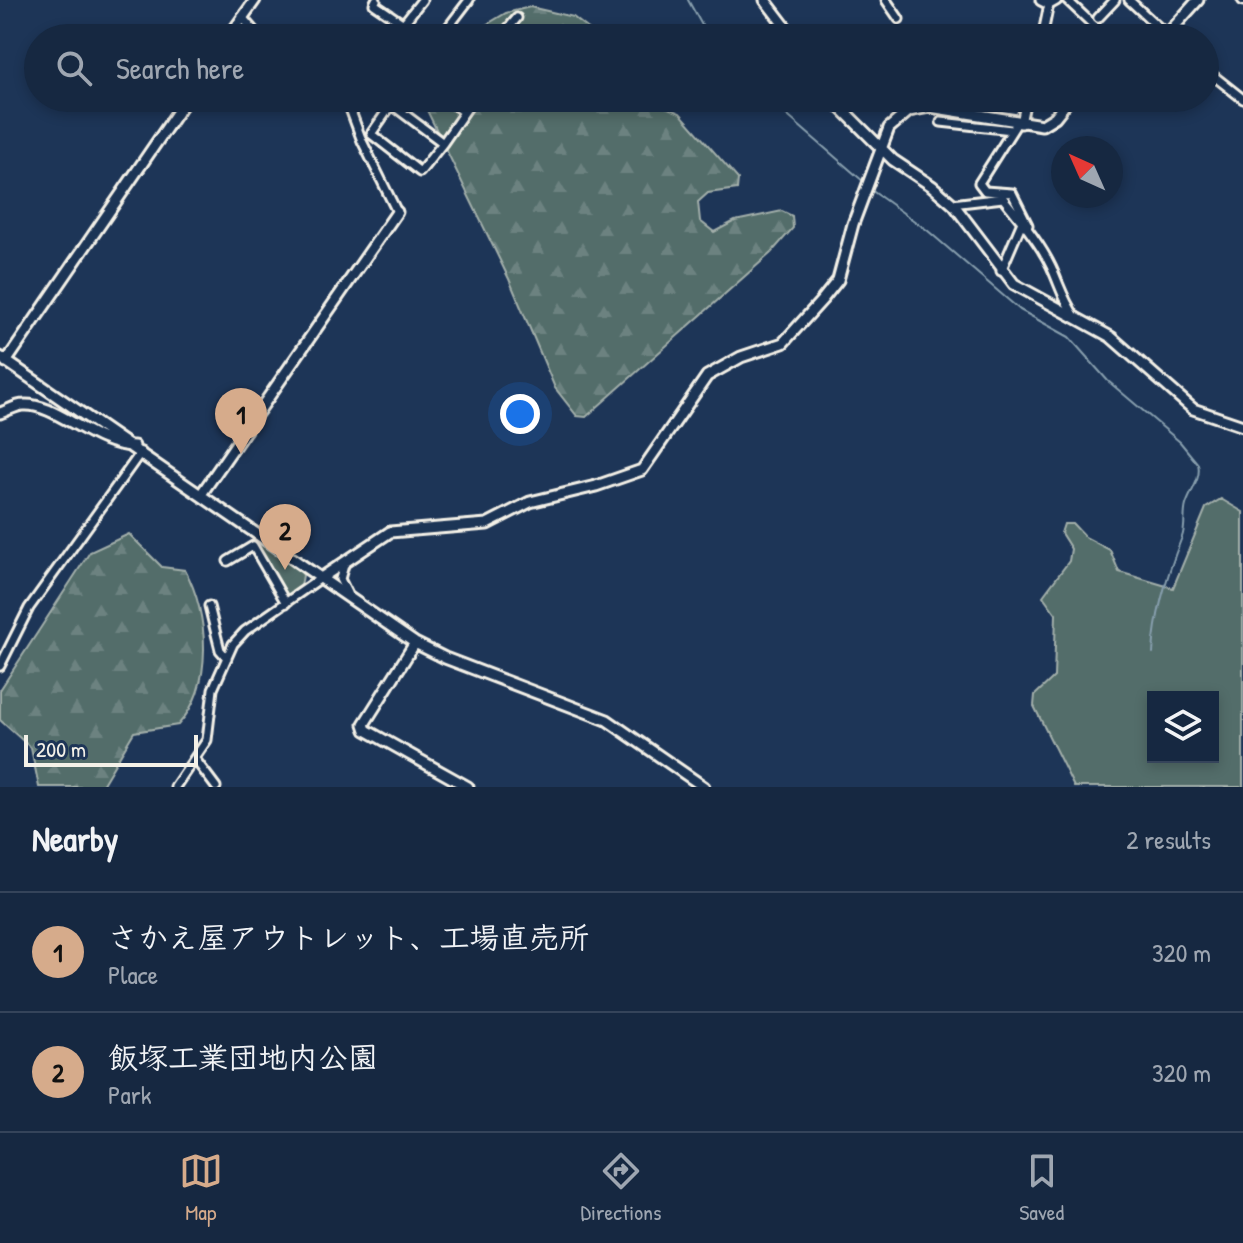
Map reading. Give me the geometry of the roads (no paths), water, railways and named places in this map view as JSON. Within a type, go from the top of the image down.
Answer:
[{"type":"street","points":[[237,24],[255,0]]},
{"type":"street","points":[[376,0],[374,4],[403,24],[422,0]]},
{"type":"street","points":[[451,24],[469,0]]},
{"type":"street","points":[[765,0],[783,24]]},
{"type":"street","points":[[886,0],[899,19]]},
{"type":"street","points":[[1067,0],[1092,24]]},
{"type":"street","points":[[1098,18],[1115,0]]},
{"type":"street","points":[[1129,0],[1152,24]]},
{"type":"street","points":[[1045,24],[1049,1]]},
{"type":"street","points":[[1175,24],[1191,2]]},
{"type":"street","points":[[242,17],[248,24]]},
{"type":"street","points":[[512,24],[517,18]]},
{"type":"street","points":[[1219,80],[1243,99]]},
{"type":"street","points":[[177,112],[3,360],[202,493],[415,643],[445,658],[607,720],[704,787]]},
{"type":"street","points":[[202,493],[397,212],[351,112]]},
{"type":"street","points":[[386,112],[371,134],[420,172],[464,112]]},
{"type":"street","points":[[407,112],[443,143]]},
{"type":"street","points":[[845,112],[881,148],[952,204],[1001,271],[1022,289],[1124,347],[1186,404],[1243,426]]},
{"type":"street","points":[[175,787],[207,740],[213,689],[238,637],[390,532],[487,524],[530,502],[610,482],[642,470],[707,376],[741,357],[783,343],[838,280],[853,224],[881,148],[894,122],[913,112]]},
{"type":"street","points":[[941,112],[1016,126]]},
{"type":"street","points":[[1021,112],[1016,126],[981,176],[980,187],[985,191],[1012,193],[1028,224],[1030,235]]},
{"type":"street","points":[[941,122],[1036,126],[1049,121],[1057,112]]},
{"type":"street","points":[[952,204],[1003,198],[1022,222],[1077,318]]},
{"type":"street","points":[[1001,271],[1022,222]]},
{"type":"street","points":[[0,413],[23,405],[41,408],[115,445],[137,449]]},
{"type":"street","points":[[0,666],[29,608],[137,449]]},
{"type":"street","points":[[228,561],[253,546],[286,603]]},
{"type":"street","points":[[351,557],[340,574],[351,599]]},
{"type":"street","points":[[299,563],[307,578],[302,591]]},
{"type":"street","points":[[209,606],[220,650],[227,658]]},
{"type":"street","points":[[415,643],[364,724],[366,730],[468,787]]},
{"type":"street","points":[[195,759],[216,787]]},
{"type":"waterway","points":[[688,0],[701,24]]},
{"type":"waterway","points":[[783,112],[864,182]]},
{"type":"waterway","points":[[871,190],[927,230],[1020,310],[1069,337],[1108,381],[1180,442],[1198,464],[1197,480],[1185,509],[1183,533],[1159,608],[1153,653]]},
{"type":"place","name":"さかえ屋アウトレット、工場直売所","points":[[241,454]]},
{"type":"place","name":"飯塚工業団地内公園","points":[[285,570]]}]
